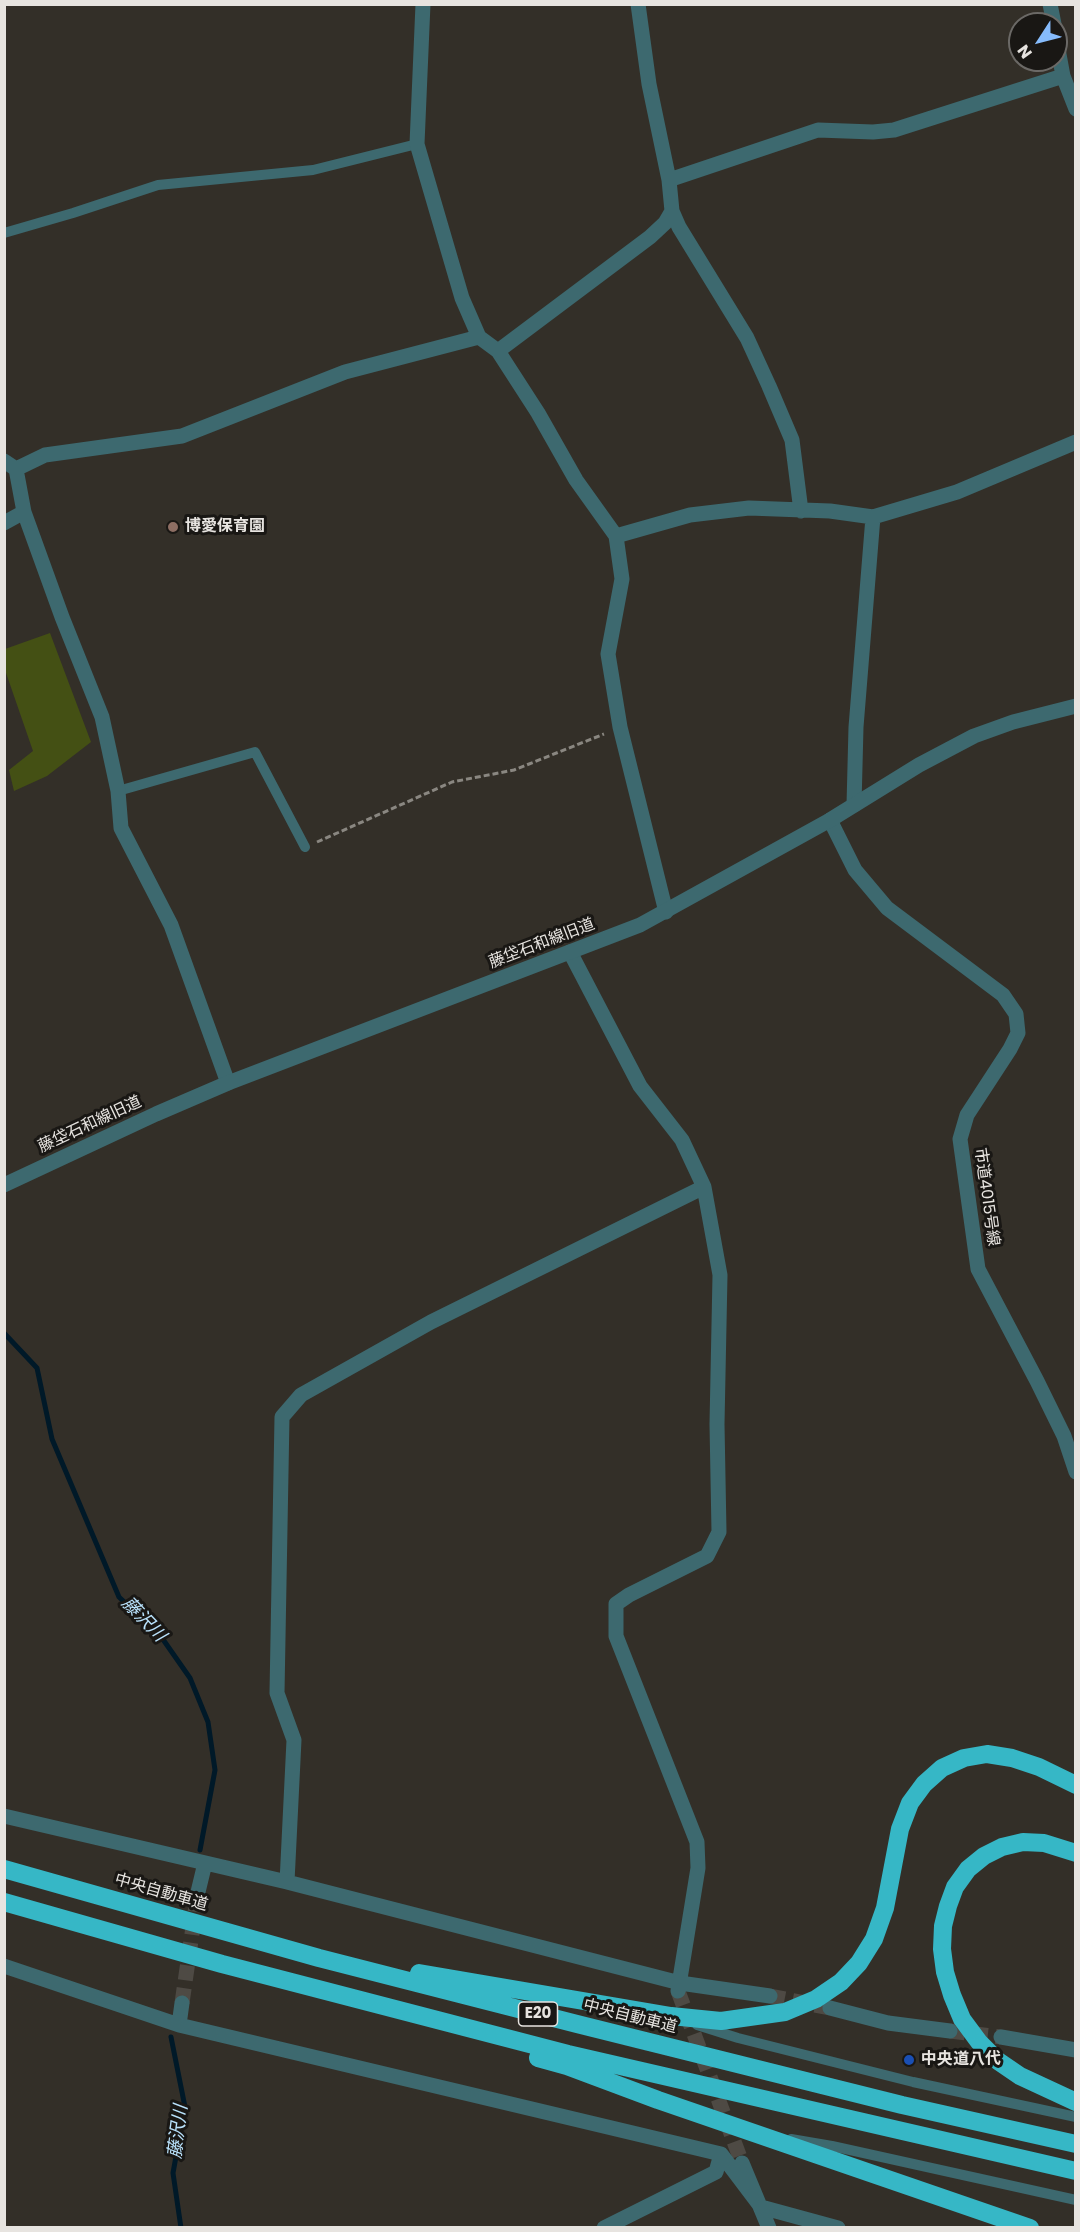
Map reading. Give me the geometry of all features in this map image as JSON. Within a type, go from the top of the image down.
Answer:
[{"type":"highway","points":[[319,1958],[671,2016],[721,2020],[785,2012],[816,2000],[841,1982],[859,1963],[873,1939],[885,1908],[900,1829],[910,1803],[924,1784],[942,1768],[964,1758],[987,1754],[1012,1758],[1038,1767],[1076,1785]]},
{"type":"highway","points":[[1073,1850],[1044,1843],[1023,1842],[1002,1847],[984,1856],[968,1869],[955,1887],[943,1926],[942,1949],[945,1972],[952,1995],[962,2019],[979,2042],[998,2061],[1020,2076],[1076,2102]]},
{"type":"highway","name":"中央自動車道","points":[[4,1869],[319,1958],[891,2103],[1076,2144]]},
{"type":"highway","name":"E20","points":[[4,1902],[222,1964],[568,2054],[1076,2171]]},
{"type":"highway","points":[[222,1964],[311,1993],[567,2066],[1030,2228]]},
{"type":"street","points":[[423,4],[417,144],[462,298],[479,337],[498,351],[538,413],[576,480],[616,536],[622,579],[608,654],[620,727],[666,912]]},
{"type":"street","points":[[638,4],[649,84],[669,180],[672,211],[678,227],[747,338],[769,386],[792,440],[801,511]]},
{"type":"street","points":[[1062,72],[1076,108]]},
{"type":"street","points":[[669,180],[818,130],[873,132],[894,130],[1063,76]]},
{"type":"street","points":[[498,351],[650,237],[665,223],[672,211]]},
{"type":"street","points":[[228,1083],[171,926],[121,828],[118,791],[102,717],[62,617],[24,512],[10,465],[45,455],[183,436],[345,372],[479,337]]},
{"type":"street","points":[[616,536],[690,515],[749,508],[830,511],[873,517],[957,492],[1076,442]]},
{"type":"street","points":[[4,523],[24,512]]},
{"type":"street","points":[[854,805],[856,727],[873,517]]},
{"type":"street","name":"藤垈石和線旧道","points":[[4,1185],[228,1083],[640,925],[830,820],[919,765],[974,736],[1013,722],[1076,706]]},
{"type":"street","name":"市道4015号線","points":[[830,820],[855,870],[887,908],[1003,995],[1016,1014],[1018,1033],[1010,1049],[966,1115],[960,1139],[978,1269],[1037,1381],[1064,1437],[1076,1472]]},
{"type":"street","points":[[570,952],[640,1086],[682,1140],[704,1187],[720,1275],[717,1445],[719,1532],[707,1556],[629,1595],[616,1604],[616,1636],[697,1842],[698,1868],[679,1987]]},
{"type":"street","points":[[287,1882],[294,1740],[276,1693],[282,1417],[301,1395],[431,1322],[704,1187]]},
{"type":"street","points":[[4,1816],[287,1882],[679,1987],[770,1996]]},
{"type":"street","points":[[198,1892],[204,1863]]},
{"type":"street","points":[[4,1966],[179,2025],[721,2154],[761,2207],[838,2228]]},
{"type":"street","points":[[179,2025],[182,2003]]},
{"type":"street","points":[[830,2008],[888,2023],[950,2031]]},
{"type":"street","points":[[1001,2037],[1076,2050]]},
{"type":"street","points":[[607,2226],[716,2172],[721,2154]]},
{"type":"street","points":[[742,2163],[769,2228]]},
{"type":"lane","points":[[4,233],[158,185],[313,170],[417,144]]},
{"type":"lane","points":[[118,791],[255,752],[305,847]]},
{"type":"lane","points":[[671,2016],[738,2038],[902,2079],[1076,2117]]},
{"type":"lane","points":[[754,2133],[832,2146],[1076,2200]]},
{"type":"path","points":[[305,847],[452,782],[514,770],[620,727]]},
{"type":"green space","points":[[50,633],[91,742],[47,776],[14,791],[9,770],[33,751],[5,670],[5,649]]},
{"type":"waterway","name":"藤沢川","points":[[4,1333],[37,1368],[52,1439],[119,1597],[162,1638],[190,1678],[208,1722],[215,1770],[200,1850]]},
{"type":"waterway","name":"藤沢川","points":[[171,2037],[185,2107],[173,2173],[181,2228]]},
{"type":"tunnel","points":[[182,2003],[198,1892]]},
{"type":"tunnel","points":[[678,1991],[742,2163]]},
{"type":"tunnel","points":[[770,1996],[830,2008]]},
{"type":"tunnel","points":[[950,2031],[1001,2037]]},
{"type":"place","name":"博愛保育園","points":[[173,527]]},
{"type":"place","name":"中央道八代","points":[[909,2060]]}]
